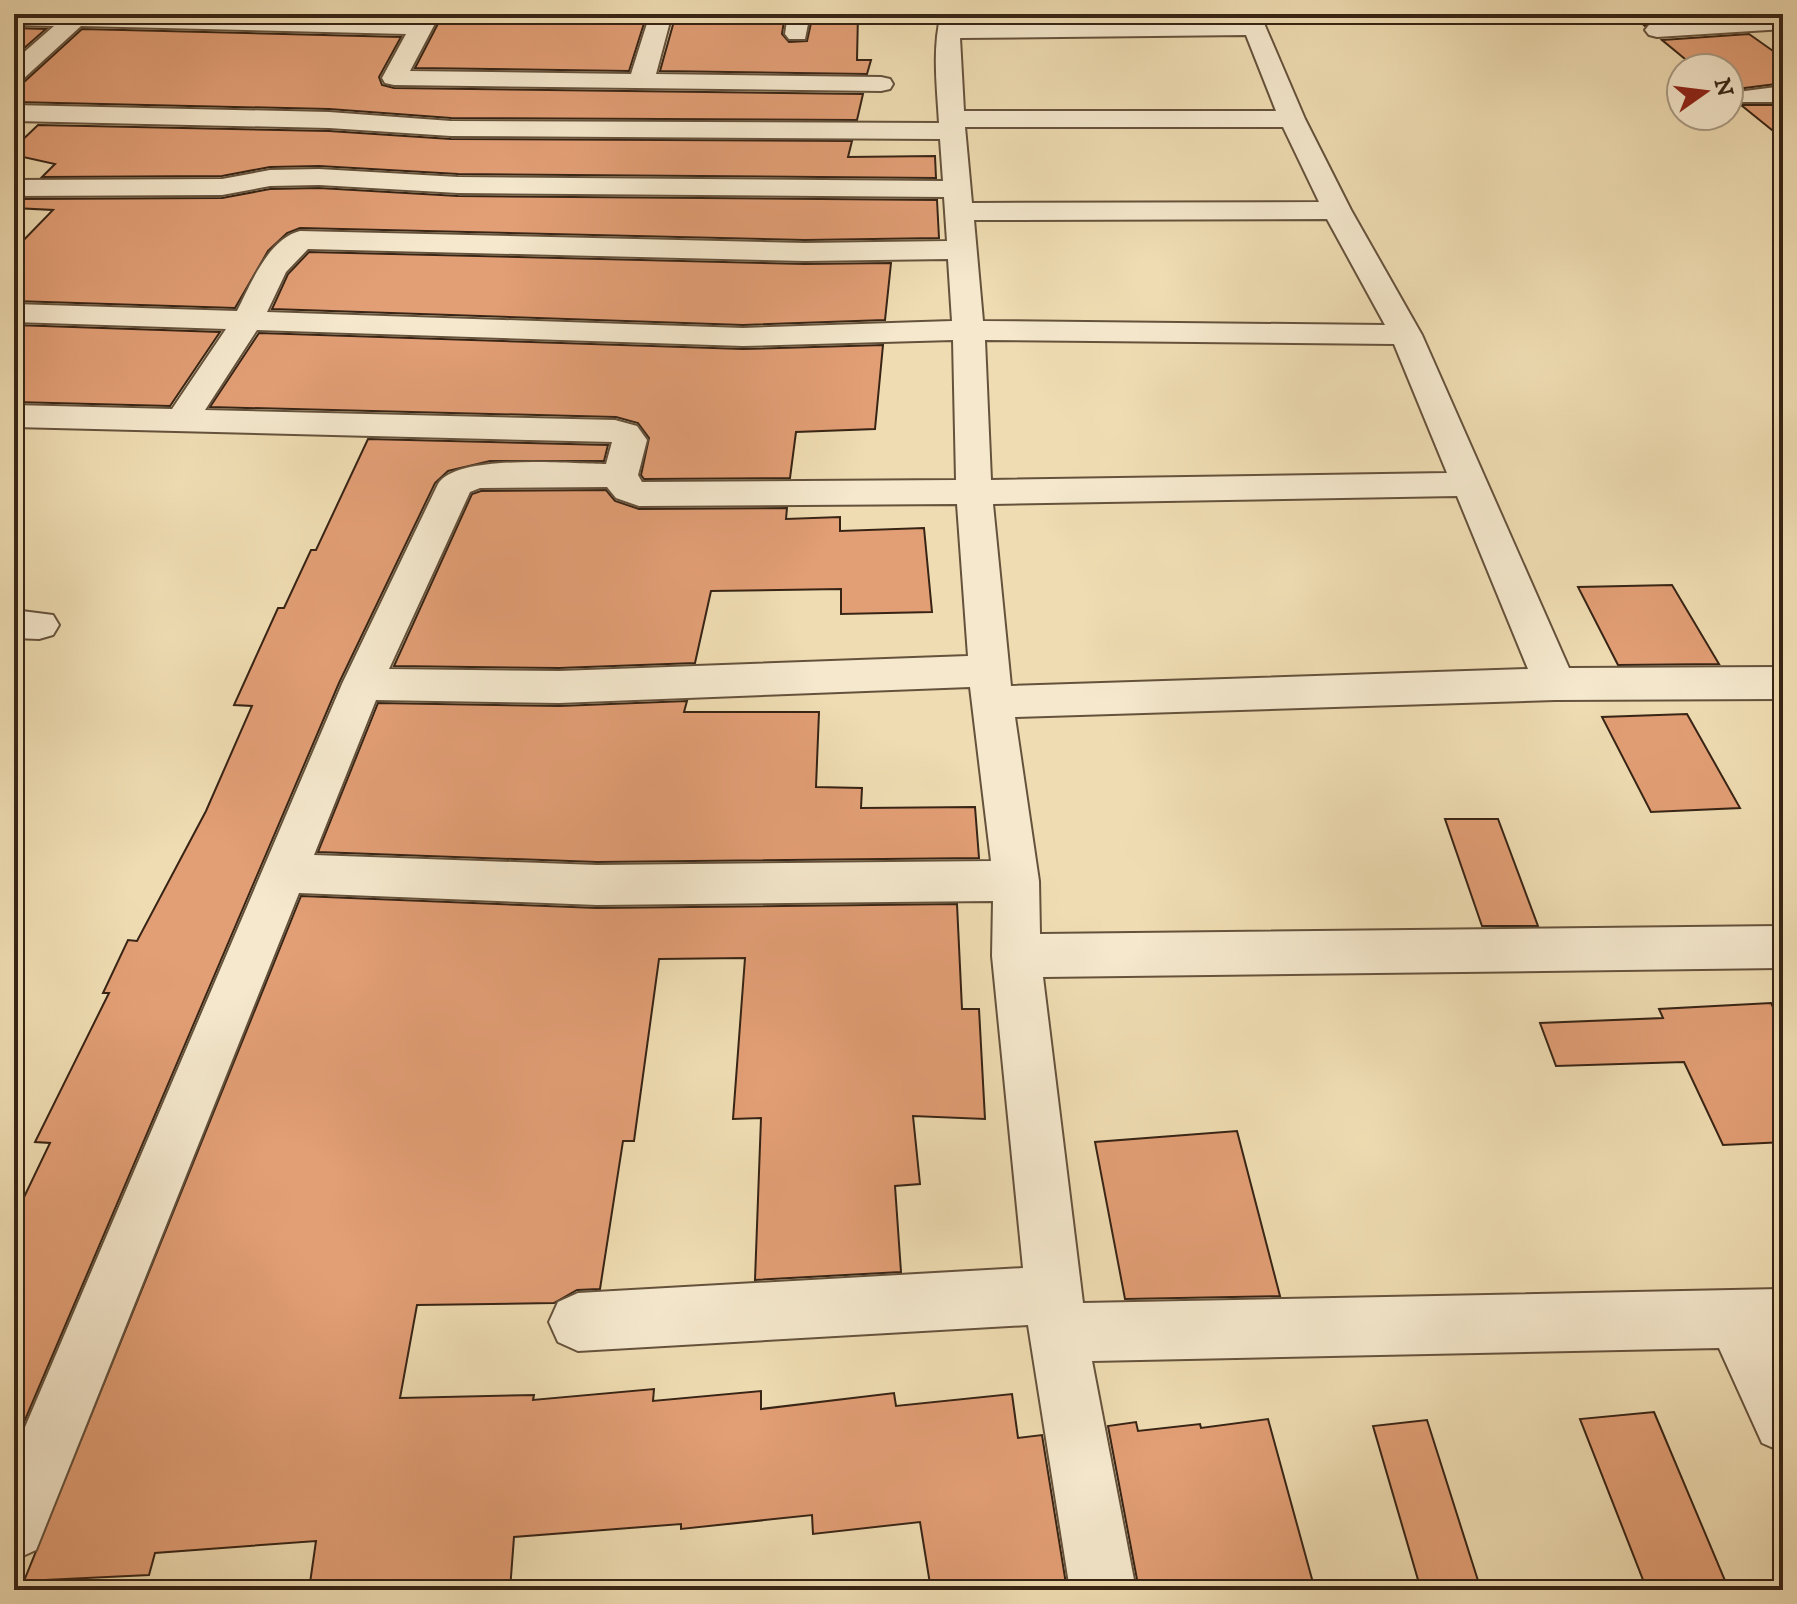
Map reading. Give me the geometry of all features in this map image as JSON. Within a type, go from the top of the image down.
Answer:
[{"type":"street","points":[[642,79],[661,14]]},
{"type":"street","points":[[14,18],[105,16],[320,27],[425,21]]},
{"type":"street","points":[[14,74],[76,19]]},
{"type":"street","points":[[365,125],[425,21]]},
{"type":"street","points":[[1103,1590],[1056,1314],[1016,956],[1016,881],[990,686],[974,492],[969,330],[952,125],[950,22],[1251,21],[1292,119],[1337,210],[1406,335],[1555,684]]},
{"type":"street","points":[[1657,30],[1783,22]]},
{"type":"street","points":[[394,78],[881,84]]},
{"type":"street","points":[[1746,97],[1783,94]]},
{"type":"street","points":[[14,113],[329,120],[365,125],[812,133],[952,125],[1292,119]]},
{"type":"street","points":[[14,188],[222,187],[270,178],[319,177],[458,185],[1337,210]]},
{"type":"street","points":[[182,419],[248,320],[273,269],[294,244],[308,239],[805,252],[962,250]]},
{"type":"street","points":[[14,313],[743,337],[969,330],[1406,335]]},
{"type":"street","points":[[14,416],[615,431],[625,434],[630,440],[620,475],[626,490],[639,494],[1468,484]]},
{"type":"street","points":[[14,1528],[362,684],[456,484],[476,476],[620,475]]},
{"type":"street","points":[[362,684],[559,687],[1783,683]]},
{"type":"street","points":[[282,873],[597,885],[1016,881]]},
{"type":"street","points":[[1016,956],[1783,947]]},
{"type":"street","points":[[578,1322],[1056,1314],[1760,1318],[1783,1422]]},
{"type":"building","points":[[214,14],[414,14],[412,17]]},
{"type":"building","points":[[443,14],[500,14],[498,20],[646,17],[629,71],[415,68]]},
{"type":"building","points":[[676,14],[785,14],[782,34],[789,42],[807,41],[813,14],[858,14],[857,60],[871,60],[867,74],[660,71]]},
{"type":"building","points":[[1631,14],[1723,16],[1657,20],[1645,26]]},
{"type":"building","points":[[14,28],[46,29],[14,57]]},
{"type":"building","points":[[82,29],[401,37],[379,77],[382,85],[394,88],[863,94],[857,120],[451,118],[329,109],[14,102],[14,84],[25,81]]},
{"type":"building","points":[[1749,34],[1783,58],[1783,83],[1745,88],[1745,52],[1677,52],[1662,40]]},
{"type":"building","points":[[1745,105],[1783,105],[1783,139],[1745,108]]},
{"type":"building","points":[[38,125],[329,131],[451,139],[852,141],[848,157],[935,156],[936,178],[458,174],[319,166],[270,167],[222,176],[42,177],[55,164],[14,155],[14,148]]},
{"type":"building","points":[[319,188],[458,196],[937,200],[939,238],[805,240],[300,228],[287,233],[268,251],[235,308],[14,301],[14,250],[53,210],[14,208],[20,199],[222,198],[270,189]]},
{"type":"building","points":[[309,252],[805,264],[891,263],[885,320],[743,325],[272,309],[288,274]]},
{"type":"building","points":[[14,325],[220,332],[170,406],[14,402]]},
{"type":"building","points":[[259,333],[743,349],[883,345],[875,429],[796,432],[790,478],[644,479],[641,475],[649,438],[638,423],[616,417],[210,407]]},
{"type":"building","points":[[368,439],[608,445],[604,461],[490,461],[448,471],[435,483],[339,683],[19,1434],[14,1434],[14,1218],[50,1143],[35,1142],[109,993],[103,993],[128,940],[137,941],[206,811],[252,706],[234,705],[278,608],[284,608],[311,550],[316,550]]},
{"type":"building","points":[[606,490],[615,501],[639,509],[787,508],[786,519],[840,517],[840,531],[924,528],[932,612],[841,614],[841,589],[711,591],[695,663],[559,668],[394,666],[472,494],[481,491]]},
{"type":"building","points":[[1672,585],[1719,664],[1618,665],[1578,587]]},
{"type":"building","points":[[687,701],[684,712],[819,712],[816,787],[862,788],[861,808],[975,807],[979,858],[597,862],[318,852],[378,703],[559,706]]},
{"type":"building","points":[[1687,714],[1740,808],[1651,812],[1602,717]]},
{"type":"building","points":[[1445,819],[1498,819],[1538,926],[1482,926]]},
{"type":"building","points":[[301,896],[597,908],[957,904],[962,1009],[979,1009],[985,1119],[913,1116],[920,1184],[895,1186],[901,1272],[755,1280],[761,1118],[733,1119],[745,958],[659,959],[634,1141],[623,1141],[600,1289],[577,1290],[554,1303],[417,1305],[400,1398],[534,1395],[533,1400],[654,1389],[653,1401],[761,1391],[761,1409],[894,1393],[896,1406],[1012,1394],[1018,1438],[1042,1435],[1067,1590],[931,1590],[920,1522],[813,1534],[812,1515],[681,1529],[681,1524],[514,1537],[510,1590],[309,1590],[316,1541],[155,1553],[149,1575],[24,1581]]},
{"type":"building","points":[[1771,1003],[1783,1027],[1783,1142],[1723,1145],[1684,1062],[1556,1066],[1540,1023],[1663,1018],[1659,1009]]},
{"type":"building","points":[[1237,1131],[1280,1296],[1125,1299],[1095,1142]]},
{"type":"building","points":[[1654,1412],[1729,1590],[1647,1590],[1580,1419]]},
{"type":"building","points":[[1268,1419],[1315,1590],[1139,1590],[1108,1426],[1136,1422],[1138,1431],[1200,1424],[1201,1428]]},
{"type":"building","points":[[1427,1420],[1481,1590],[1421,1590],[1373,1426]]}]
